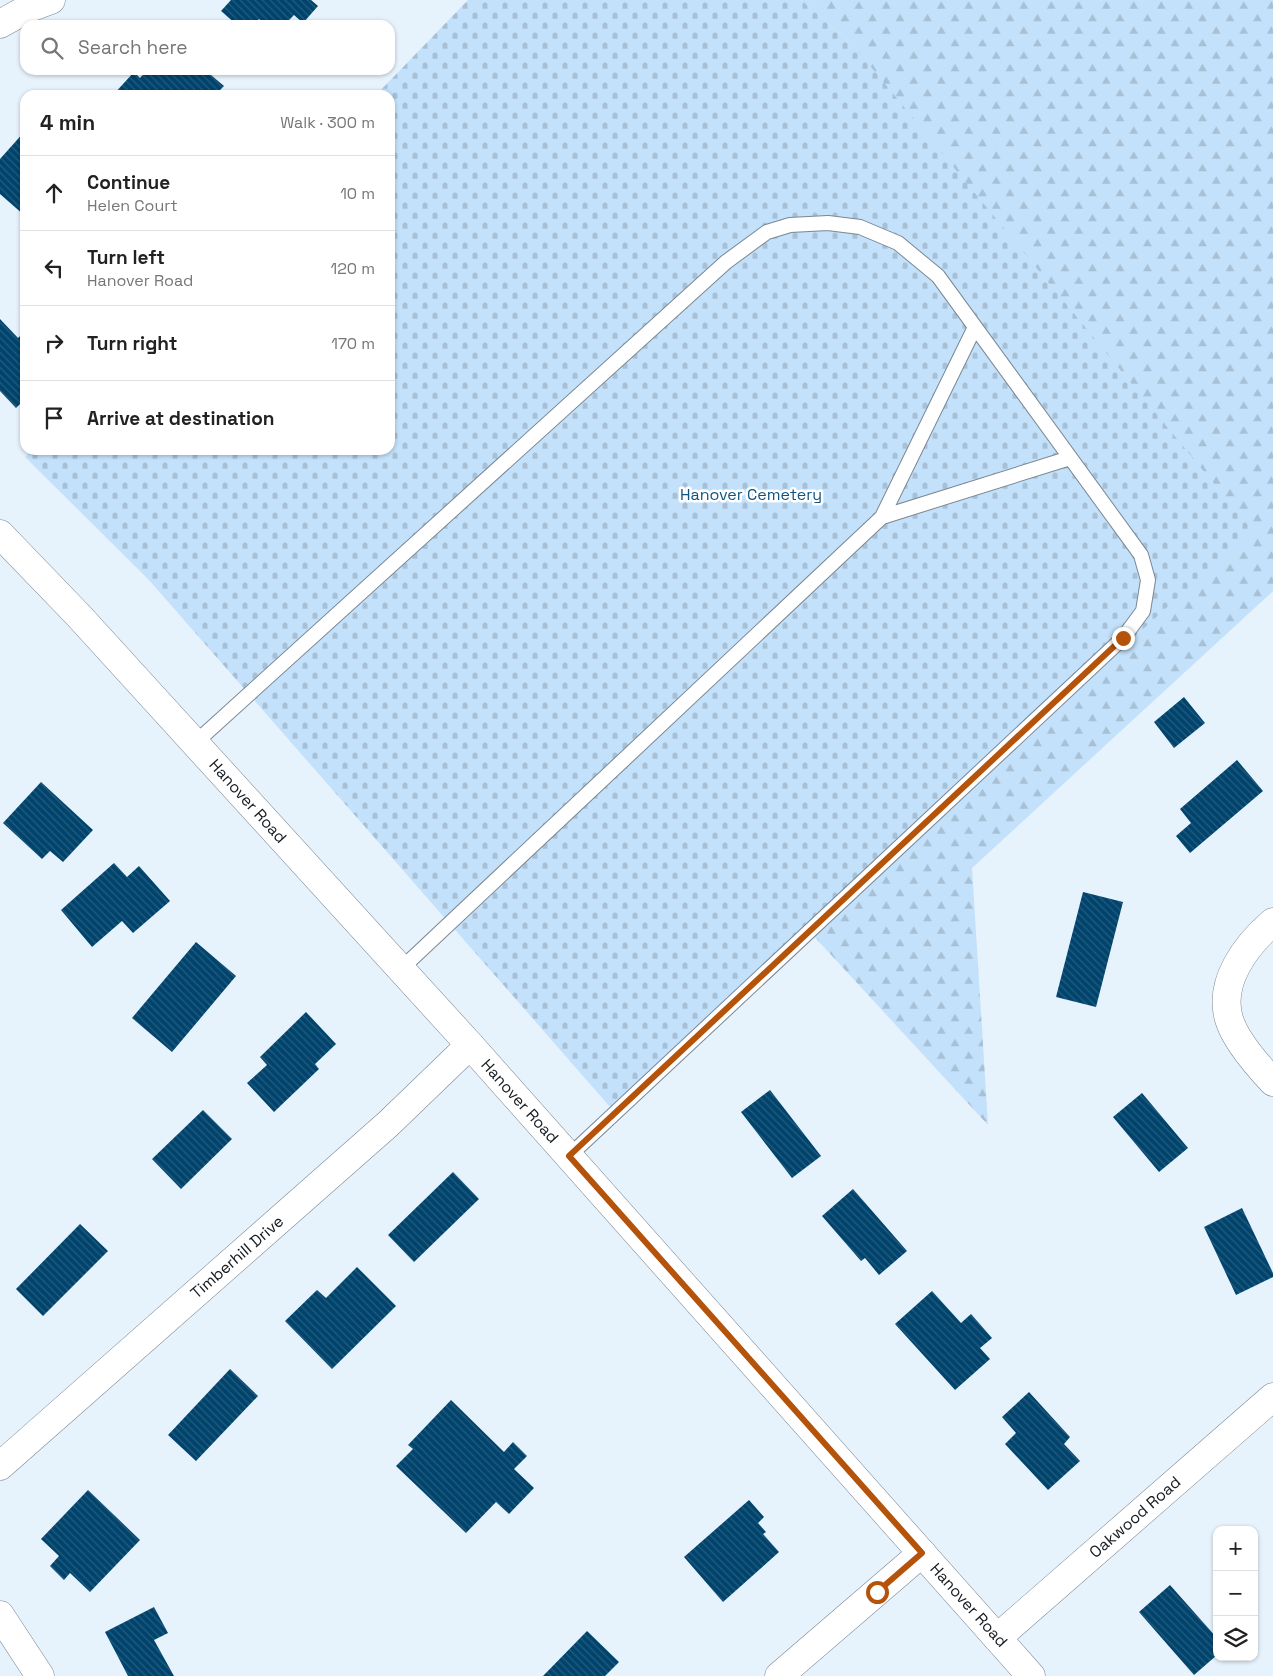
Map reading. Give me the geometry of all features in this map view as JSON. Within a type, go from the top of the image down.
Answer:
[{"type":"street","points":[[0,24],[27,9],[51,0]]},
{"type":"street","name":"Hanover Road","points":[[0,534],[79,616],[401,969],[1031,1676]]},
{"type":"street","points":[[1273,922],[1239,959],[1230,978],[1226,998],[1229,1019],[1238,1038],[1273,1082]]},
{"type":"street","name":"Timberhill Drive","points":[[0,1466],[388,1124],[470,1046]]},
{"type":"street","name":"Oakwood Road","points":[[997,1638],[1273,1396]]},
{"type":"street","points":[[779,1676],[922,1553]]},
{"type":"street","points":[[0,1615],[40,1676]]},
{"type":"lane","points":[[195,743],[726,262],[767,232],[790,225],[828,223],[860,227],[898,243],[938,276],[1141,555],[1148,580],[1143,611],[1123,638],[569,1156]]},
{"type":"lane","points":[[401,969],[882,516],[975,327]]},
{"type":"lane","points":[[882,516],[1070,458]]},
{"type":"green space","name":"Hanover Cemetery","points":[[468,0],[801,0],[853,45],[1252,530],[810,932],[618,1116],[149,580],[25,457],[27,455],[395,455],[395,90],[381,90]]},
{"type":"green space","points":[[801,0],[1273,0],[1273,591],[972,868],[988,1125],[810,932],[853,45]]},
{"type":"building","points":[[231,0],[311,0],[318,6],[306,20],[300,20],[294,15],[289,20],[231,20],[221,11]]},
{"type":"building","points":[[131,75],[137,75],[140,78],[143,75],[211,75],[224,86],[220,90],[118,90]]},
{"type":"building","points":[[20,137],[20,212],[0,194],[0,159]]},
{"type":"building","points":[[0,319],[18,338],[20,336],[20,404],[16,408],[0,391]]},
{"type":"building","points":[[1184,697],[1205,723],[1174,748],[1154,722]]},
{"type":"building","points":[[1237,760],[1263,791],[1190,853],[1176,836],[1191,823],[1180,809]]},
{"type":"building","points":[[41,782],[93,830],[63,862],[50,851],[42,859],[3,823]]},
{"type":"building","points":[[114,863],[127,877],[139,866],[170,901],[133,933],[122,921],[92,947],[61,910]]},
{"type":"building","points":[[1083,892],[1123,902],[1096,1007],[1056,997]]},
{"type":"building","points":[[196,942],[236,976],[172,1052],[132,1018]]},
{"type":"building","points":[[306,1012],[336,1044],[315,1064],[319,1069],[274,1112],[247,1083],[267,1065],[260,1057]]},
{"type":"building","points":[[770,1090],[821,1156],[792,1178],[741,1112]]},
{"type":"building","points":[[1142,1093],[1188,1148],[1159,1172],[1113,1117]]},
{"type":"building","points":[[203,1110],[232,1139],[181,1189],[152,1159]]},
{"type":"building","points":[[453,1172],[479,1199],[414,1262],[388,1235]]},
{"type":"building","points":[[853,1189],[907,1251],[879,1275],[865,1258],[861,1261],[822,1216]]},
{"type":"building","points":[[1242,1208],[1273,1273],[1273,1277],[1236,1295],[1204,1227]]},
{"type":"building","points":[[80,1224],[108,1251],[43,1316],[16,1289]]},
{"type":"building","points":[[357,1267],[396,1306],[332,1369],[285,1321],[317,1290],[326,1298]]},
{"type":"building","points":[[932,1291],[961,1323],[971,1314],[992,1338],[980,1348],[990,1359],[955,1390],[895,1324]]},
{"type":"building","points":[[230,1369],[258,1396],[196,1461],[168,1435]]},
{"type":"building","points":[[1029,1392],[1070,1437],[1064,1444],[1080,1461],[1048,1490],[1005,1444],[1016,1433],[1002,1417]]},
{"type":"building","points":[[451,1400],[504,1452],[513,1442],[527,1456],[514,1469],[534,1488],[509,1514],[496,1502],[466,1533],[396,1466],[413,1449],[408,1445]]},
{"type":"building","points":[[88,1490],[140,1540],[90,1592],[70,1573],[64,1580],[50,1566],[59,1556],[41,1539]]},
{"type":"building","points":[[749,1500],[764,1517],[758,1523],[766,1532],[763,1534],[779,1552],[723,1602],[684,1557]]},
{"type":"building","points":[[1170,1585],[1213,1633],[1213,1658],[1194,1675],[1139,1612]]},
{"type":"building","points":[[154,1607],[168,1633],[154,1640],[174,1676],[128,1676],[105,1632]]},
{"type":"building","points":[[587,1631],[619,1662],[605,1676],[543,1676]]},
{"type":"route","points":[[877,1592],[922,1553],[569,1156],[1123,638]]}]
